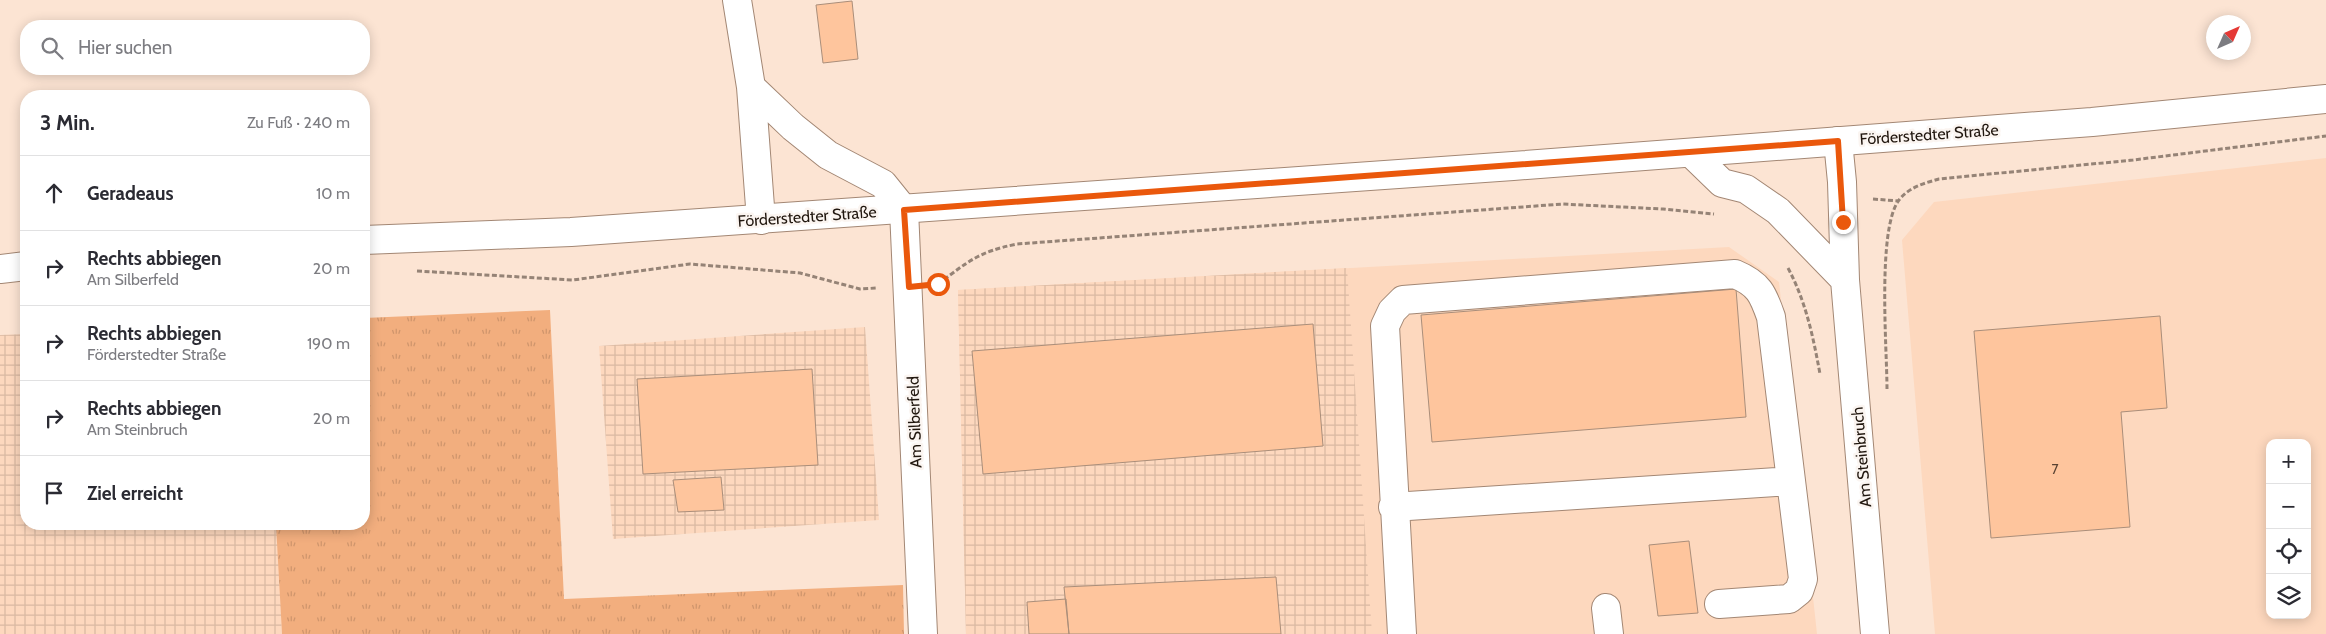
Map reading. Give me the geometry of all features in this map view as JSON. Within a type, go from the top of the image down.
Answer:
[{"type":"main road","points":[[736,0],[751,87],[761,220]]},
{"type":"main road","points":[[751,87],[793,127],[828,155],[883,184],[904,210]]},
{"type":"main road","name":"Förderstedter Straße","points":[[370,240],[571,232],[761,220],[1691,153],[2092,122],[2326,98]]},
{"type":"main road","name":"Am Steinbruch","points":[[1838,141],[1842,182],[1845,280],[1874,634]]},
{"type":"main road","points":[[1691,153],[1722,183],[1746,189],[1778,211],[1845,280]]},
{"type":"main road","name":"Am Silberfeld","points":[[904,210],[909,287],[923,634]]},
{"type":"main road","points":[[0,268],[20,266]]},
{"type":"main road","points":[[1402,634],[1393,507],[1385,326],[1392,311],[1403,300],[1735,274],[1752,281],[1764,297],[1771,317],[1803,579],[1799,591],[1789,599],[1719,604]]},
{"type":"main road","points":[[1393,507],[1791,481]]},
{"type":"path","points":[[1888,396],[1886,274],[1888,237],[1891,217],[1899,201],[1908,191],[1924,183],[1939,180],[2133,160],[2326,136]]},
{"type":"path","points":[[409,271],[573,280],[690,264],[800,273],[860,289],[909,287],[938,284],[968,260],[991,250],[1017,244],[1563,204],[1663,209],[1722,216]]},
{"type":"path","points":[[1784,261],[1801,292],[1813,333],[1820,377]]},
{"type":"shaded area","points":[[2326,158],[2326,634],[1935,634],[1902,240],[1934,202]]},
{"type":"shaded area","points":[[1729,247],[1779,282],[1817,634],[966,634],[958,290]]},
{"type":"shaded area","points":[[1347,268],[1372,634],[966,634],[958,290]]},
{"type":"shaded area","points":[[865,327],[879,520],[613,539],[599,346]]},
{"type":"shaded area","points":[[20,334],[20,530],[277,530],[282,634],[0,634],[0,335]]},
{"type":"green space","points":[[550,310],[564,599],[903,585],[904,634],[282,634],[276,530],[370,530],[370,318]]},
{"type":"building","points":[[852,1],[858,59],[823,63],[816,5]]},
{"type":"building","points":[[1736,289],[1746,417],[1432,442],[1421,315]]},
{"type":"building","points":[[2160,316],[2167,408],[2121,412],[2130,527],[1991,538],[1974,331]]},
{"type":"building","points":[[1313,324],[1323,446],[983,474],[972,351]]},
{"type":"building","points":[[812,369],[818,465],[643,474],[637,379]]},
{"type":"building","points":[[721,477],[724,510],[678,512],[673,480]]},
{"type":"building","points":[[1689,541],[1698,613],[1658,616],[1649,545]]},
{"type":"building","points":[[1276,577],[1281,634],[1069,634],[1064,587]]},
{"type":"building","points":[[1066,599],[1069,634],[1029,634],[1027,602]]},
{"type":"route","points":[[938,284],[909,287],[904,210],[1838,141],[1843,222]]}]
